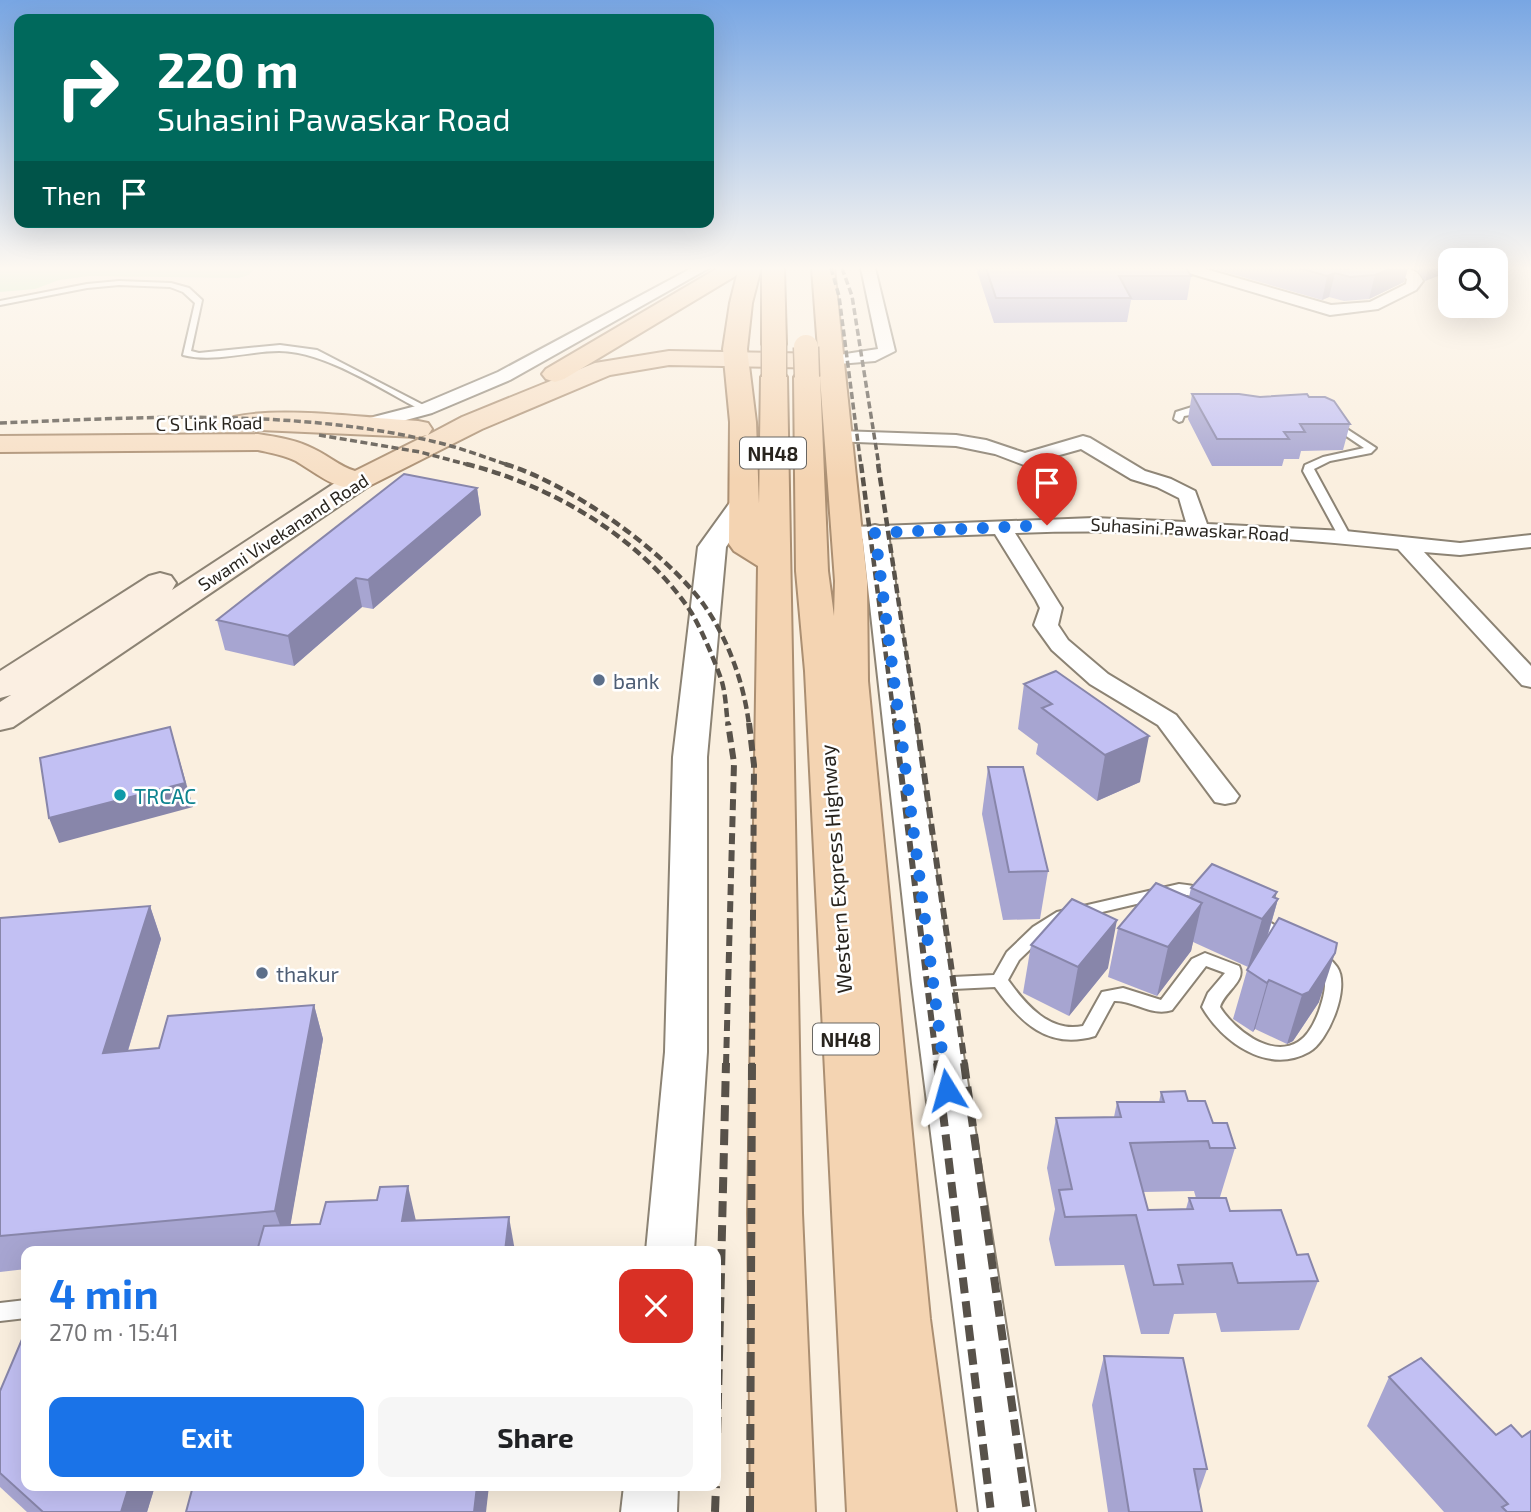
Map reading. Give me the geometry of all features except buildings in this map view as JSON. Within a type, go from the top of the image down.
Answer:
[{"type":"highway","points":[[555,374],[615,339]]},
{"type":"highway","points":[[737,339],[735,355],[743,422],[745,544],[827,544],[839,437],[823,354],[823,339]]},
{"type":"highway","name":"Western Express Highway","points":[[774,339],[774,377],[827,544],[775,1213],[778,1497]]},
{"type":"highway","name":"Western Express Highway","points":[[819,339],[823,354],[807,377],[827,544],[891,1511]]},
{"type":"main road","name":"Swami Vivekanand Road","points":[[0,719],[422,419],[596,360],[675,348],[735,355]]},
{"type":"main road","name":"Swami Vivekanand Road","points":[[0,687],[344,477],[604,369],[669,358],[823,354]]},
{"type":"main road","name":"C S Link Road","points":[[0,426],[282,422],[365,425],[422,419]]},
{"type":"main road","points":[[258,442],[282,422]]},
{"type":"main road","name":"C S Link Road","points":[[0,444],[258,442],[284,447],[304,455],[344,477]]},
{"type":"street","points":[[422,419],[573,339]]},
{"type":"street","points":[[823,354],[875,356],[887,351],[884,339]]},
{"type":"street","points":[[839,437],[967,440],[997,447],[1024,459],[1083,442],[1138,475],[1164,483],[1188,495],[1198,528]]},
{"type":"street","points":[[670,1246],[686,1052],[692,744],[712,547],[743,502]]},
{"type":"street","name":"Suhasini Pawaskar Road","points":[[827,544],[1000,526],[1094,524],[1345,537],[1460,550],[1531,541]]},
{"type":"street","points":[[1000,526],[1047,600],[1051,608],[1046,625],[1060,645],[1099,679],[1167,720],[1225,796]]},
{"type":"street","points":[[827,544],[932,984],[1007,1512]]},
{"type":"street","points":[[1405,544],[1531,680]]},
{"type":"street","points":[[649,1512],[651,1491]]},
{"type":"lane","points":[[190,339],[186,353],[199,356],[280,348],[317,353],[422,419]]},
{"type":"lane","points":[[1179,419],[1179,414],[1183,411],[1205,409],[1218,412]]},
{"type":"lane","points":[[1326,419],[1371,448],[1327,459],[1309,467],[1308,471],[1345,537]]},
{"type":"lane","points":[[1188,889],[1245,914],[1319,960],[1332,972],[1336,989],[1313,1040],[1293,1052],[1246,1045],[1217,1020],[1211,1007],[1214,997],[1234,974],[1233,970],[1205,959],[1198,963],[1166,1006],[1157,1007],[1121,993],[1114,993],[1108,996],[1089,1031],[1079,1035],[1067,1036],[1048,1029],[1018,1008],[999,981],[1013,956],[1039,931],[1063,916],[1188,889]]},
{"type":"lane","points":[[932,984],[999,981]]},
{"type":"lane","points":[[0,1312],[21,1309]]},
{"type":"railway","points":[[845,339],[861,466]]},
{"type":"railway","points":[[859,339],[879,466]]},
{"type":"railway","points":[[0,423],[165,417],[331,424],[440,443],[511,466]]},
{"type":"railway","points":[[319,435],[420,452],[473,466]]},
{"type":"railway","points":[[466,464],[498,473],[560,500],[590,517],[645,558],[669,583],[698,624],[722,682],[728,725]]},
{"type":"railway","points":[[505,464],[558,487],[614,521],[641,541],[687,584],[713,618],[727,647],[739,678],[749,725]]},
{"type":"railway","points":[[861,464],[895,725]]},
{"type":"railway","points":[[878,464],[917,725]]},
{"type":"railway","points":[[726,1065],[734,763],[728,723]]},
{"type":"railway","points":[[749,723],[754,765],[752,1065]]},
{"type":"railway","points":[[895,723],[937,1065]]},
{"type":"railway","points":[[917,723],[965,1065]]},
{"type":"railway","points":[[721,1272],[726,1063]]},
{"type":"railway","points":[[750,1512],[752,1063]]},
{"type":"railway","points":[[937,1063],[991,1512]]},
{"type":"railway","points":[[964,1063],[1027,1512]]},
{"type":"railway","points":[[715,1512],[716,1491]]},
{"type":"place","name":"bank","points":[[599,680]]},
{"type":"place","name":"TRCAC","points":[[120,795]]},
{"type":"place","name":"thakur","points":[[262,973]]},
{"type":"route","points":[[947,1090],[875,533],[1047,525]]}]
